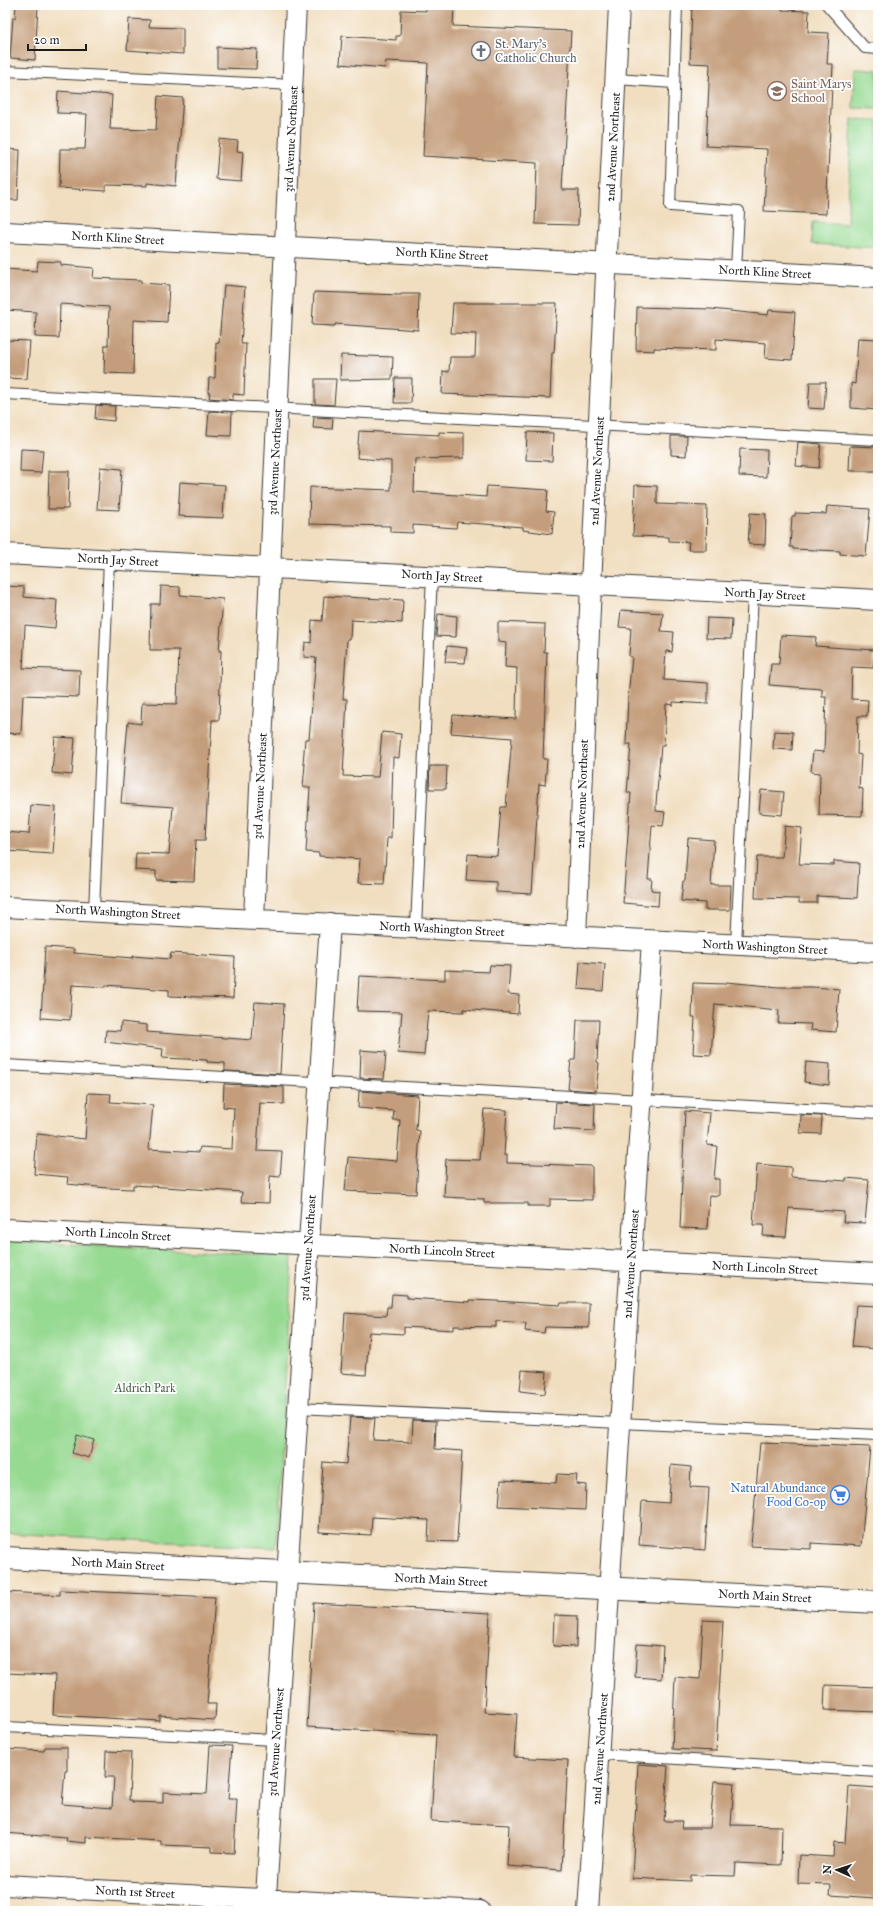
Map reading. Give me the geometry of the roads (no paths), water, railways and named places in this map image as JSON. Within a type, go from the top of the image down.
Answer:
[{"type":"street","name":"3rd Avenue Northeast","points":[[254,919],[296,5]]},
{"type":"street","name":"2nd Avenue Northeast","points":[[576,937],[591,585],[620,5]]},
{"type":"street","name":"North Kline Street","points":[[5,232],[607,262],[878,278]]},
{"type":"street","name":"North Jay Street","points":[[5,554],[878,600]]},
{"type":"street","name":"North Washington Street","points":[[5,907],[416,927],[736,946],[878,952]]},
{"type":"street","points":[[5,907],[5,914]]},
{"type":"street","name":"3rd Avenue Northeast","points":[[287,1573],[330,923]]},
{"type":"street","name":"2nd Avenue Northeast","points":[[610,1588],[652,941]]},
{"type":"street","name":"North Lincoln Street","points":[[5,1228],[878,1274]]},
{"type":"street","name":"North Main Street","points":[[5,1558],[878,1602]]},
{"type":"street","name":"3rd Avenue Northwest","points":[[265,1905],[287,1573]]},
{"type":"street","name":"2nd Avenue Northwest","points":[[588,1911],[600,1754],[610,1588]]},
{"type":"street","name":"North 1st Street","points":[[5,1885],[265,1905],[480,1911]]},
{"type":"lane","points":[[676,5],[670,206],[739,211],[736,270]]},
{"type":"lane","points":[[827,5],[865,48],[878,49]]},
{"type":"lane","points":[[5,71],[293,85]]},
{"type":"lane","points":[[616,79],[674,83]]},
{"type":"lane","points":[[5,394],[878,440]]},
{"type":"lane","points":[[94,911],[109,560]]},
{"type":"lane","points":[[416,927],[432,576]]},
{"type":"lane","points":[[736,946],[753,593]]},
{"type":"lane","points":[[5,1065],[878,1113]]},
{"type":"lane","points":[[297,1408],[878,1436]]},
{"type":"lane","points":[[5,1727],[276,1740]]},
{"type":"lane","points":[[600,1754],[878,1772]]},
{"type":"place","name":"St. Mary's Catholic Church","points":[[481,51]]},
{"type":"place","name":"Saint Marys School","points":[[777,91]]},
{"type":"place","name":"Natural Abundance Food Co-op","points":[[840,1495]]},
{"type":"park label","name":"Aldrich Park","points":[[145,1388]]}]
